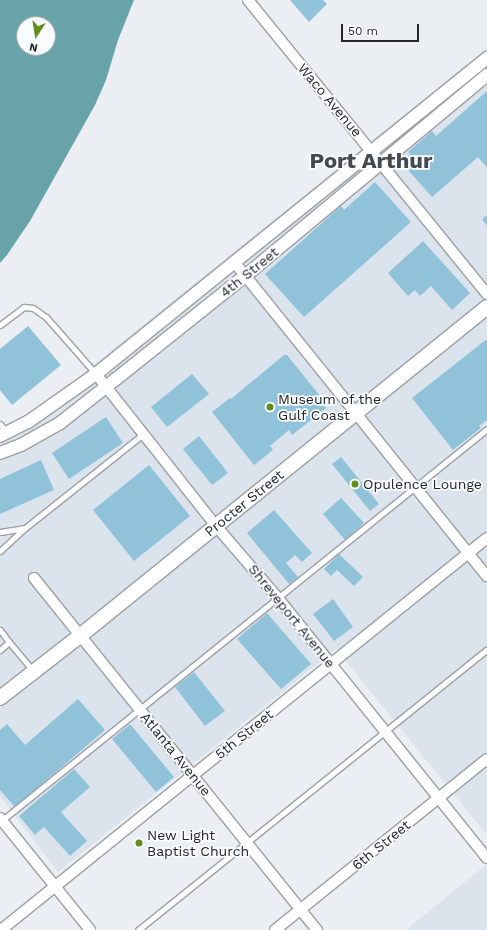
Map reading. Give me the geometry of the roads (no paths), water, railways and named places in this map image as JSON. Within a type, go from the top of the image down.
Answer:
[{"type":"main road","name":"Procter Street","points":[[0,698],[82,635],[487,307]]},
{"type":"street","name":"Waco Avenue","points":[[248,0],[487,294]]},
{"type":"street","name":"4th Street","points":[[2,431],[28,422],[96,374],[487,58]]},
{"type":"street","name":"4th Street","points":[[0,454],[21,445],[60,422],[106,387],[245,276],[487,75]]},
{"type":"street","points":[[235,262],[487,576]]},
{"type":"street","name":"Shreveport Avenue","points":[[96,374],[216,526],[277,597],[487,858]]},
{"type":"street","name":"5th Street","points":[[1,930],[487,538]]},
{"type":"street","name":"Atlanta Avenue","points":[[34,578],[82,635],[140,710],[317,930]]},
{"type":"street","name":"6th Street","points":[[275,930],[487,759]]},
{"type":"street","points":[[1,820],[90,930]]},
{"type":"lane","points":[[0,325],[24,308],[33,308],[46,317],[96,374]]},
{"type":"lane","points":[[1,820],[140,710],[277,597],[487,428]]},
{"type":"lane","points":[[0,551],[26,528],[143,434]]},
{"type":"lane","points":[[0,532],[26,528]]},
{"type":"lane","points":[[0,630],[33,672]]},
{"type":"lane","points":[[0,650],[9,642]]},
{"type":"lane","points":[[138,930],[487,649]]},
{"type":"water","points":[[0,0],[134,0],[118,40],[106,80],[95,105],[30,221],[0,263]]},
{"type":"place","name":"Museum of the Gulf Coast","points":[[270,407]]},
{"type":"place","name":"Opulence Lounge","points":[[355,484]]},
{"type":"place","name":"New Light Baptist Church","points":[[139,843]]},
{"type":"district","name":"Port Arthur","points":[[371,161]]}]
